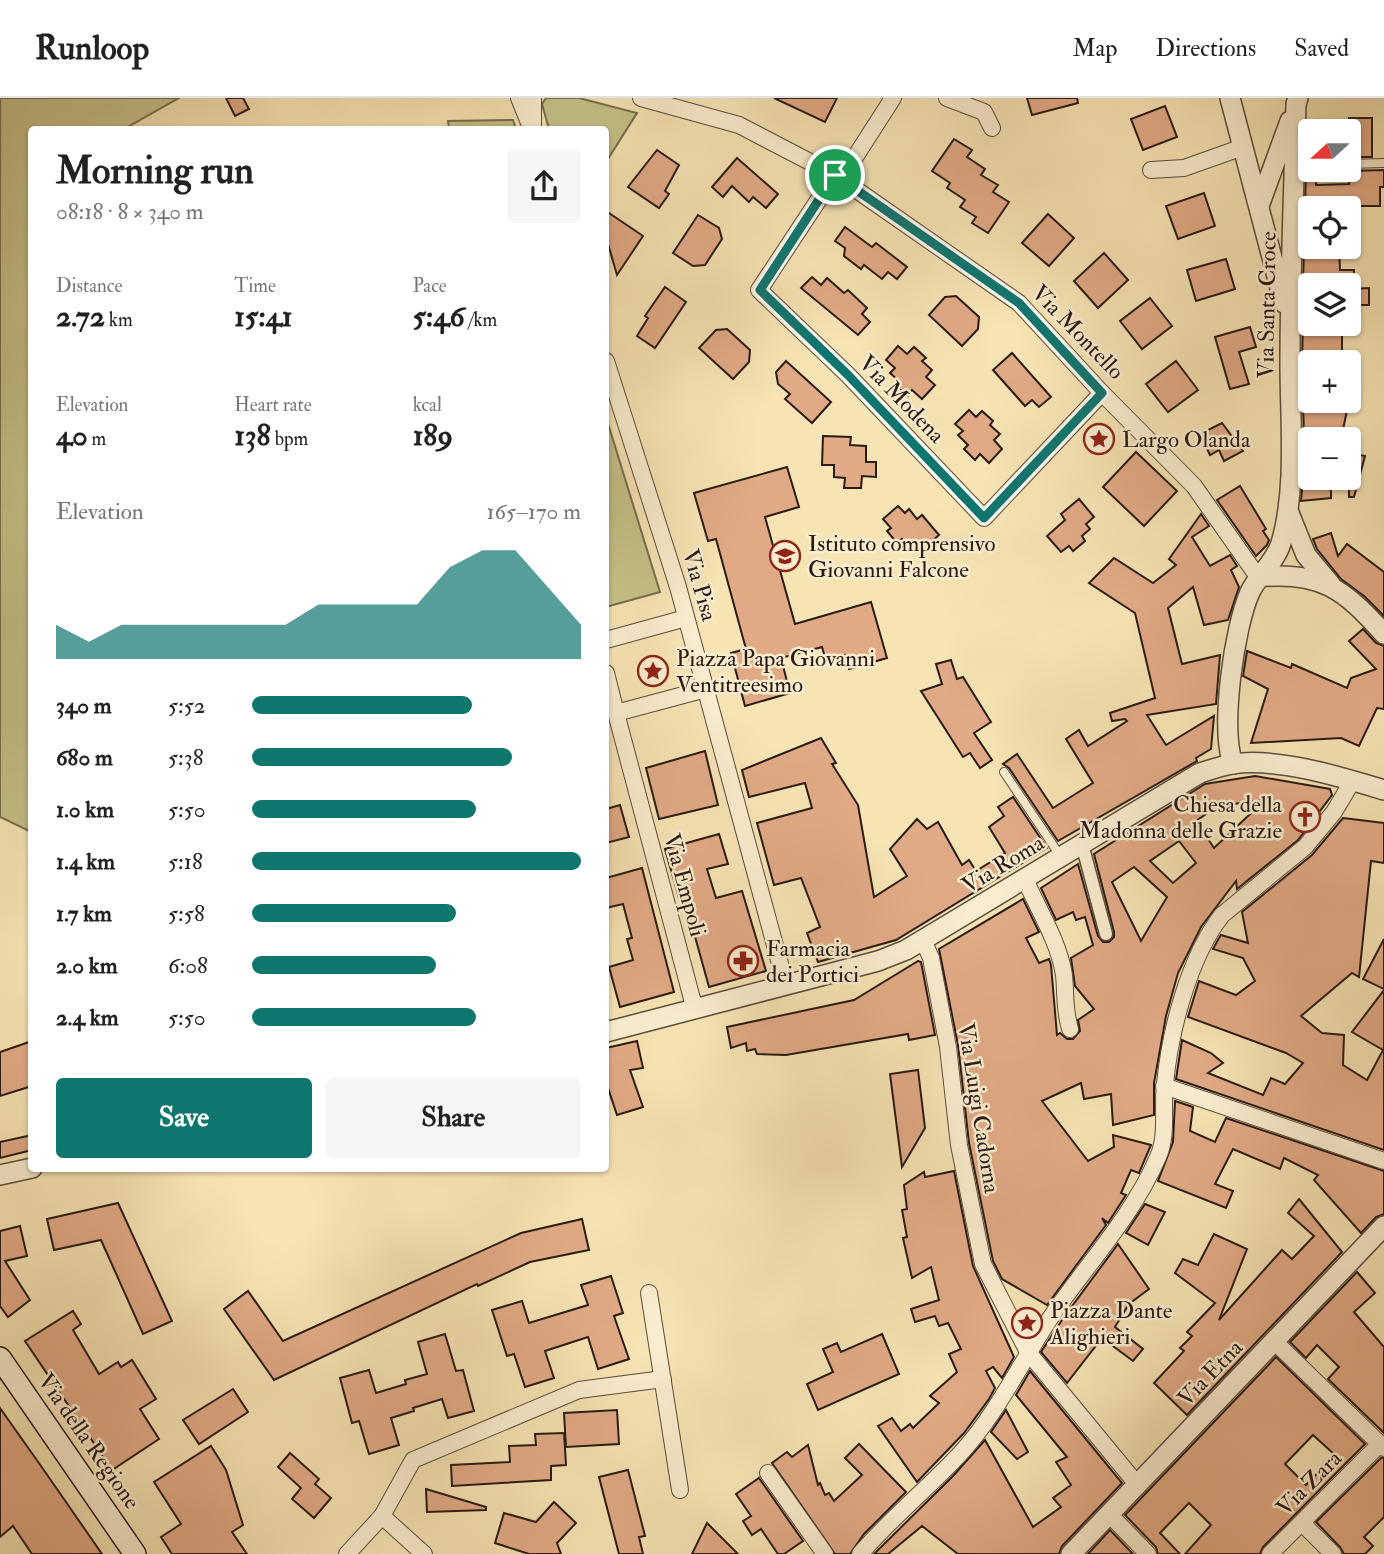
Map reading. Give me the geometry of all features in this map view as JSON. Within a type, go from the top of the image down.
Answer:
[{"type":"main road","name":"Via della Regione","points":[[0,1359],[133,1554]]},
{"type":"street","points":[[519,98],[531,126]]},
{"type":"street","points":[[533,98],[533,126]]},
{"type":"street","name":"Via Montello","points":[[641,98],[739,125],[838,177],[1019,303],[1102,393],[1194,486],[1258,578]]},
{"type":"street","points":[[838,177],[893,98]]},
{"type":"street","points":[[947,98],[984,112],[992,128]]},
{"type":"street","points":[[1230,98],[1290,324]]},
{"type":"street","points":[[1259,206],[1294,161],[1297,101]]},
{"type":"street","points":[[1151,170],[1184,168],[1245,154],[1294,161]]},
{"type":"street","name":"Via Santa Croce","points":[[1289,513],[1294,161]]},
{"type":"street","name":"Via Modena","points":[[838,177],[760,290],[848,375],[984,518],[1102,393]]},
{"type":"street","points":[[1264,227],[1293,222]]},
{"type":"street","name":"Via Pisa","points":[[609,371],[686,618],[786,986]]},
{"type":"street","points":[[1233,764],[1228,749],[1230,677],[1249,595],[1280,547],[1289,513]]},
{"type":"street","points":[[1289,513],[1306,555],[1331,585],[1356,603],[1384,634]]},
{"type":"street","points":[[1258,578],[1288,575],[1331,585]]},
{"type":"street","points":[[609,639],[686,618]]},
{"type":"street","name":"Via Empoli","points":[[609,685],[695,1010]]},
{"type":"street","points":[[616,713],[706,689]]},
{"type":"street","name":"Via Roma","points":[[609,1031],[878,961],[923,940],[1200,773],[1233,764],[1287,766],[1384,790]]},
{"type":"street","points":[[860,1554],[879,1532],[958,1456],[988,1421],[1056,1310],[1116,1232],[1159,1156],[1163,1133],[1164,1086],[1172,1044],[1195,963],[1215,923],[1305,847],[1334,813],[1348,779]]},
{"type":"street","points":[[1083,844],[1107,934]]},
{"type":"street","points":[[1025,879],[1057,951],[1063,975],[1064,1009],[1070,1029]]},
{"type":"street","name":"Via Luigi Cadorna","points":[[923,940],[931,958],[948,1046],[959,1145],[983,1264],[1027,1359]]},
{"type":"street","points":[[1164,1086],[1384,1161]]},
{"type":"street","points":[[0,1175],[28,1169]]},
{"type":"street","name":"Via Etna","points":[[1072,1554],[1136,1483],[1384,1226]]},
{"type":"street","points":[[649,1293],[680,1490]]},
{"type":"street","points":[[1274,1342],[1382,1446]]},
{"type":"street","points":[[1027,1359],[1136,1483]]},
{"type":"street","points":[[347,1554],[382,1516],[413,1460],[579,1390],[663,1379]]},
{"type":"street","name":"Via Zara","points":[[1270,1554],[1382,1446]]},
{"type":"street","points":[[768,1474],[825,1554]]},
{"type":"street","points":[[1109,1514],[1149,1554]]},
{"type":"street","points":[[382,1516],[425,1554]]},
{"type":"street","points":[[1302,1523],[1333,1554]]},
{"type":"lane","points":[[1362,164],[1384,163]]},
{"type":"lane","points":[[1004,772],[1061,858]]},
{"type":"shaded area","points":[[0,98],[179,98],[129,126],[28,126],[28,831],[0,817]]},
{"type":"shaded area","points":[[546,98],[579,98],[637,113],[609,157],[609,126],[548,126],[542,104]]},
{"type":"shaded area","points":[[513,120],[515,126],[449,126],[448,121]]},
{"type":"shaded area","points":[[609,427],[660,592],[609,606]]},
{"type":"building","points":[[226,98],[243,98],[249,109],[235,116]]},
{"type":"building","points":[[774,98],[837,98],[825,122]]},
{"type":"building","points":[[1027,98],[1077,98],[1078,103],[1032,115]]},
{"type":"building","points":[[1165,106],[1177,137],[1143,150],[1131,119]]},
{"type":"building","points":[[1372,118],[1372,157],[1362,157],[1362,119],[1349,119]]},
{"type":"building","points":[[954,139],[972,150],[967,157],[985,169],[981,175],[998,185],[993,192],[1009,202],[988,233],[972,223],[976,217],[960,207],[965,200],[947,188],[950,183],[932,171]]},
{"type":"building","points":[[657,150],[679,165],[665,191],[669,194],[659,208],[628,187]]},
{"type":"building","points":[[737,158],[778,194],[766,208],[753,197],[749,202],[732,186],[723,197],[712,187]]},
{"type":"building","points":[[1384,170],[1380,206],[1361,206],[1361,196],[1305,196],[1306,182],[1316,182],[1316,185],[1362,182],[1362,171]]},
{"type":"building","points":[[1204,193],[1215,226],[1178,239],[1166,206]]},
{"type":"building","points":[[609,213],[643,236],[617,275],[609,247]]},
{"type":"building","points":[[1048,214],[1074,238],[1049,266],[1022,243]]},
{"type":"building","points":[[698,215],[719,228],[722,239],[705,265],[693,266],[673,253]]},
{"type":"building","points":[[845,227],[872,247],[876,243],[907,267],[897,279],[888,272],[882,279],[864,265],[861,269],[844,256],[845,248],[835,241]]},
{"type":"building","points":[[1104,253],[1128,280],[1098,308],[1074,281]]},
{"type":"building","points":[[1226,259],[1235,289],[1196,301],[1187,270]]},
{"type":"building","points":[[1304,259],[1340,259],[1340,270],[1354,270],[1354,273],[1303,273]]},
{"type":"building","points":[[812,277],[821,285],[827,278],[844,293],[848,290],[867,308],[862,314],[870,322],[858,335],[801,288]]},
{"type":"building","points":[[665,287],[686,302],[655,348],[637,336],[648,318],[645,316]]},
{"type":"building","points":[[1361,288],[1369,288],[1369,305],[1361,305]]},
{"type":"building","points":[[956,296],[979,317],[978,329],[962,346],[929,315],[945,297]]},
{"type":"building","points":[[1150,298],[1172,326],[1142,349],[1120,321]]},
{"type":"building","points":[[1250,327],[1256,347],[1239,352],[1249,384],[1230,389],[1215,337]]},
{"type":"building","points":[[727,329],[750,350],[749,362],[733,379],[699,348],[716,330]]},
{"type":"building","points":[[1303,336],[1342,336],[1342,350],[1302,350]]},
{"type":"building","points":[[898,346],[907,354],[914,347],[926,358],[922,361],[932,370],[926,377],[935,385],[922,399],[912,390],[908,396],[896,386],[900,382],[890,373],[895,368],[886,360]]},
{"type":"building","points":[[1012,353],[1051,397],[1039,407],[1032,400],[1025,406],[993,370]]},
{"type":"building","points":[[786,361],[831,402],[812,423],[785,399],[790,394],[778,384],[776,372]]},
{"type":"building","points":[[1176,361],[1198,390],[1168,412],[1146,384]]},
{"type":"building","points":[[969,410],[976,417],[982,411],[993,421],[990,425],[1000,434],[994,440],[1002,449],[989,463],[980,454],[975,460],[964,449],[968,445],[958,435],[963,431],[955,424]]},
{"type":"building","points":[[1303,413],[1346,413],[1344,427],[1304,427]]},
{"type":"building","points":[[1222,423],[1243,451],[1224,461],[1219,450],[1210,455],[1200,434]]},
{"type":"building","points":[[823,436],[851,437],[850,445],[866,446],[866,462],[876,462],[876,477],[862,476],[861,488],[844,488],[845,478],[834,477],[834,465],[822,465]]},
{"type":"building","points":[[1136,452],[1177,491],[1144,526],[1103,487]]},
{"type":"building","points":[[1361,455],[1365,456],[1361,471]]},
{"type":"building","points":[[787,467],[799,507],[765,517],[795,624],[871,602],[887,658],[849,669],[845,655],[826,661],[822,647],[781,658],[790,693],[745,706],[731,653],[746,649],[716,539],[708,541],[694,493]]},
{"type":"building","points":[[1240,486],[1266,529],[1263,531],[1269,540],[1256,556],[1217,500]]},
{"type":"building","points":[[1302,490],[1331,490],[1331,498],[1301,501]]},
{"type":"building","points":[[1349,490],[1356,490],[1354,497],[1349,497]]},
{"type":"building","points":[[1079,499],[1094,517],[1086,524],[1090,529],[1082,536],[1085,541],[1073,551],[1069,546],[1061,552],[1047,536],[1065,520],[1061,514]]},
{"type":"building","points":[[898,506],[905,513],[909,509],[917,519],[922,515],[939,535],[921,551],[914,543],[909,548],[902,539],[897,543],[887,531],[891,528],[883,519]]},
{"type":"building","points":[[1201,514],[1209,526],[1192,537],[1210,566],[1230,555],[1237,566],[1231,570],[1239,587],[1228,620],[1204,625],[1193,587],[1168,608],[1182,664],[1220,655],[1216,704],[1147,715],[1166,745],[1214,716],[1211,749],[1196,758],[1197,761],[1058,841],[1009,768],[1003,764],[1017,754],[1053,808],[1093,783],[1066,739],[1079,730],[1088,746],[1127,721],[1112,721],[1110,713],[1155,698],[1135,613],[1089,583],[1114,558],[1153,583],[1176,565],[1169,559]]},
{"type":"building","points":[[1331,533],[1338,556],[1347,544],[1384,572],[1384,616],[1364,596],[1341,579],[1317,549],[1313,539]]},
{"type":"building","points":[[1363,629],[1376,643],[1384,646],[1384,709],[1377,708],[1359,746],[1341,738],[1251,743],[1268,689],[1243,676],[1247,651],[1291,668],[1292,664],[1347,688],[1351,678],[1376,669],[1349,641]]},
{"type":"building","points":[[951,660],[957,679],[963,677],[991,722],[974,733],[992,760],[980,768],[970,753],[963,757],[921,691],[942,684],[936,664]]},
{"type":"building","points":[[821,738],[836,763],[832,764],[858,805],[874,897],[907,876],[890,849],[917,819],[927,829],[938,822],[962,865],[969,860],[976,871],[1005,853],[989,827],[1004,816],[998,807],[1013,797],[1047,848],[896,940],[818,962],[807,933],[820,927],[801,878],[774,885],[757,823],[812,808],[805,783],[749,797],[742,770]]},
{"type":"building","points":[[705,751],[718,805],[659,819],[646,768]]},
{"type":"building","points":[[1255,776],[1330,789],[1332,795],[1298,840],[1237,889],[1236,881],[1201,927],[1178,973],[1166,1016],[1154,1083],[1154,1115],[1113,1125],[1111,1094],[1084,1099],[1081,1083],[1042,1101],[1088,1161],[1114,1147],[1113,1135],[1151,1145],[1139,1173],[1131,1170],[1121,1193],[1126,1195],[1108,1223],[1102,1218],[1106,1225],[1047,1305],[1002,1279],[993,1261],[969,1143],[958,1045],[939,949],[1023,899],[1039,932],[1026,938],[1039,963],[1049,959],[1051,965],[1057,1035],[1060,1033],[1067,1039],[1073,1039],[1080,1031],[1078,1020],[1094,1009],[1075,986],[1071,958],[1093,945],[1085,917],[1076,920],[1073,912],[1056,920],[1041,888],[1078,864],[1098,936],[1103,942],[1109,942],[1114,937],[1114,932],[1094,854],[1205,784]],"holes":[[[1265,800],[1214,848],[1196,821],[1218,806]],[[1179,841],[1196,863],[1173,883],[1150,861]],[[1134,867],[1167,897],[1141,941],[1112,882]]]},
{"type":"building","points":[[620,805],[629,837],[609,842],[609,808]]},
{"type":"building","points":[[1343,818],[1384,823],[1384,863],[1371,861],[1359,977],[1352,973],[1301,1016],[1322,1033],[1344,1035],[1343,1065],[1367,1080],[1383,1050],[1352,1032],[1384,990],[1384,1150],[1176,1079],[1182,1040],[1211,1053],[1223,1063],[1208,1073],[1263,1095],[1271,1078],[1285,1084],[1303,1063],[1286,1053],[1188,1017],[1199,981],[1236,995],[1255,981],[1243,958],[1213,949],[1221,935],[1248,943],[1242,912],[1312,855]]},
{"type":"building","points":[[719,834],[728,864],[707,869],[716,898],[742,891],[766,971],[709,987],[684,897],[679,898],[665,849]]},
{"type":"building","points":[[642,868],[674,992],[620,1007],[609,967],[633,960],[627,939],[632,938],[623,904],[609,907],[609,877]]},
{"type":"building","points":[[1384,939],[1384,989],[1363,979]]},
{"type":"building","points":[[918,961],[921,962],[935,1035],[909,1040],[908,1034],[786,1055],[757,1054],[755,1049],[747,1051],[746,1043],[731,1048],[727,1027],[854,1000]]},
{"type":"building","points":[[637,1041],[643,1068],[630,1070],[643,1107],[617,1115],[609,1091],[609,1047]]},
{"type":"building","points":[[28,1042],[28,1087],[0,1096],[0,1052]]},
{"type":"building","points":[[918,1070],[925,1128],[902,1167],[890,1074]]},
{"type":"building","points":[[1175,1101],[1193,1107],[1190,1131],[1215,1142],[1226,1118],[1384,1171],[1384,1214],[1376,1217],[1361,1233],[1314,1180],[1318,1175],[1284,1158],[1280,1169],[1233,1149],[1215,1184],[1233,1191],[1226,1208],[1158,1181],[1173,1142]]},
{"type":"building","points":[[28,1136],[28,1151],[0,1158],[0,1142]]},
{"type":"building","points":[[954,1171],[973,1266],[1014,1357],[1002,1378],[993,1367],[986,1371],[995,1388],[989,1399],[964,1433],[917,1482],[878,1426],[892,1418],[901,1431],[910,1424],[913,1428],[939,1403],[930,1396],[957,1372],[949,1354],[961,1349],[948,1323],[939,1326],[935,1316],[915,1322],[911,1309],[939,1300],[931,1267],[912,1278],[903,1238],[907,1237],[902,1210],[907,1209],[904,1185],[924,1172],[925,1177]]},
{"type":"building","points":[[1299,1199],[1342,1252],[1187,1415],[1154,1383],[1184,1351],[1180,1348],[1192,1336],[1187,1332],[1215,1303],[1175,1273],[1183,1259],[1198,1265],[1214,1234],[1247,1249],[1219,1320],[1282,1250],[1292,1259],[1314,1236],[1288,1213]]},
{"type":"building","points":[[118,1203],[172,1321],[143,1334],[101,1240],[54,1250],[47,1219]]},
{"type":"building","points":[[1145,1204],[1165,1212],[1148,1245],[1126,1233]]},
{"type":"building","points":[[582,1219],[589,1250],[530,1262],[478,1286],[477,1284],[274,1380],[224,1309],[248,1291],[283,1341],[521,1233]]},
{"type":"building","points":[[20,1226],[27,1256],[5,1261],[30,1300],[8,1317],[0,1306],[0,1231]]},
{"type":"building","points":[[1118,1244],[1149,1289],[1129,1304],[1115,1327],[1143,1349],[1133,1361],[1102,1338],[1067,1383],[1041,1352]]},
{"type":"building","points":[[1357,1272],[1375,1293],[1354,1312],[1384,1347],[1384,1433],[1328,1379],[1339,1367],[1317,1345],[1306,1358],[1290,1342]]},
{"type":"building","points":[[611,1276],[623,1313],[614,1316],[629,1359],[598,1369],[588,1337],[545,1351],[554,1378],[525,1387],[514,1354],[507,1356],[492,1310],[522,1301],[529,1323],[588,1305],[581,1285]]},
{"type":"building","points":[[73,1311],[81,1324],[73,1330],[99,1374],[118,1362],[121,1367],[132,1360],[156,1399],[140,1409],[159,1439],[112,1470],[25,1341]]},
{"type":"building","points":[[445,1334],[456,1371],[463,1370],[474,1411],[448,1418],[442,1399],[413,1408],[414,1411],[391,1418],[399,1445],[369,1454],[359,1421],[352,1423],[340,1378],[369,1370],[376,1393],[406,1384],[405,1380],[427,1374],[418,1342]]},
{"type":"building","points":[[882,1334],[899,1374],[818,1410],[807,1384],[833,1372],[823,1349],[837,1343],[841,1352]]},
{"type":"building","points":[[1276,1357],[1365,1444],[1263,1547],[1260,1554],[1185,1554],[1211,1525],[1189,1503],[1160,1533],[1180,1554],[1158,1554],[1156,1547],[1125,1515]],"holes":[[[1313,1435],[1335,1455],[1306,1485],[1285,1464]]]},
{"type":"building","points":[[1030,1371],[1122,1483],[1062,1546],[1059,1554],[958,1554],[922,1526],[888,1554],[874,1554],[953,1476],[985,1440],[1033,1527],[1061,1507],[1053,1498],[1071,1485],[1056,1462],[1067,1457],[1016,1395]]},
{"type":"building","points":[[233,1389],[248,1412],[199,1444],[183,1420]]},
{"type":"building","points":[[0,1408],[102,1554],[32,1554],[13,1526],[0,1537]]},
{"type":"building","points":[[617,1410],[619,1444],[566,1447],[564,1413]]},
{"type":"building","points":[[1006,1410],[1028,1452],[1017,1459],[991,1432]]},
{"type":"building","points":[[564,1433],[566,1465],[551,1466],[551,1480],[452,1486],[451,1465],[510,1462],[509,1446],[536,1445],[535,1434]]},
{"type":"building","points":[[859,1444],[906,1492],[864,1534],[850,1554],[835,1554],[772,1463],[787,1452],[792,1457],[808,1445],[818,1485],[820,1483],[825,1495],[829,1493],[834,1501],[862,1475],[845,1458]]},
{"type":"building","points":[[211,1446],[226,1470],[243,1525],[232,1532],[247,1554],[172,1554],[161,1537],[181,1524],[154,1482]]},
{"type":"building","points":[[290,1453],[319,1479],[315,1484],[331,1498],[314,1518],[292,1499],[301,1488],[278,1467]]},
{"type":"building","points":[[1384,1458],[1384,1517],[1364,1537],[1373,1546],[1365,1554],[1344,1554],[1316,1522]]},
{"type":"building","points":[[628,1470],[645,1536],[639,1537],[643,1554],[619,1554],[599,1477]]},
{"type":"building","points":[[759,1478],[803,1541],[784,1554],[778,1554],[761,1529],[752,1535],[743,1521],[751,1516],[736,1494]]},
{"type":"building","points":[[426,1489],[486,1507],[486,1510],[427,1512]]},
{"type":"building","points":[[554,1502],[576,1523],[557,1543],[561,1554],[529,1554],[495,1543],[504,1513],[536,1522]]},
{"type":"building","points":[[707,1523],[738,1554],[692,1554]]},
{"type":"building","points":[[1110,1530],[1133,1554],[1088,1554]]},
{"type":"place","name":"Largo Olanda","points":[[1099,439]]},
{"type":"place","name":"Istituto comprensivo Giovanni Falcone","points":[[785,556]]},
{"type":"place","name":"Piazza Papa Giovanni Ventitreesimo","points":[[653,671]]},
{"type":"place","name":"Chiesa della Madonna delle Grazie","points":[[1305,817]]},
{"type":"place","name":"Farmacia dei Portici","points":[[743,961]]},
{"type":"place","name":"Piazza Dante Alighieri","points":[[1027,1323]]},
{"type":"route","points":[[835,175],[1019,303],[1102,393],[984,518],[848,375],[760,290],[835,175]]}]
